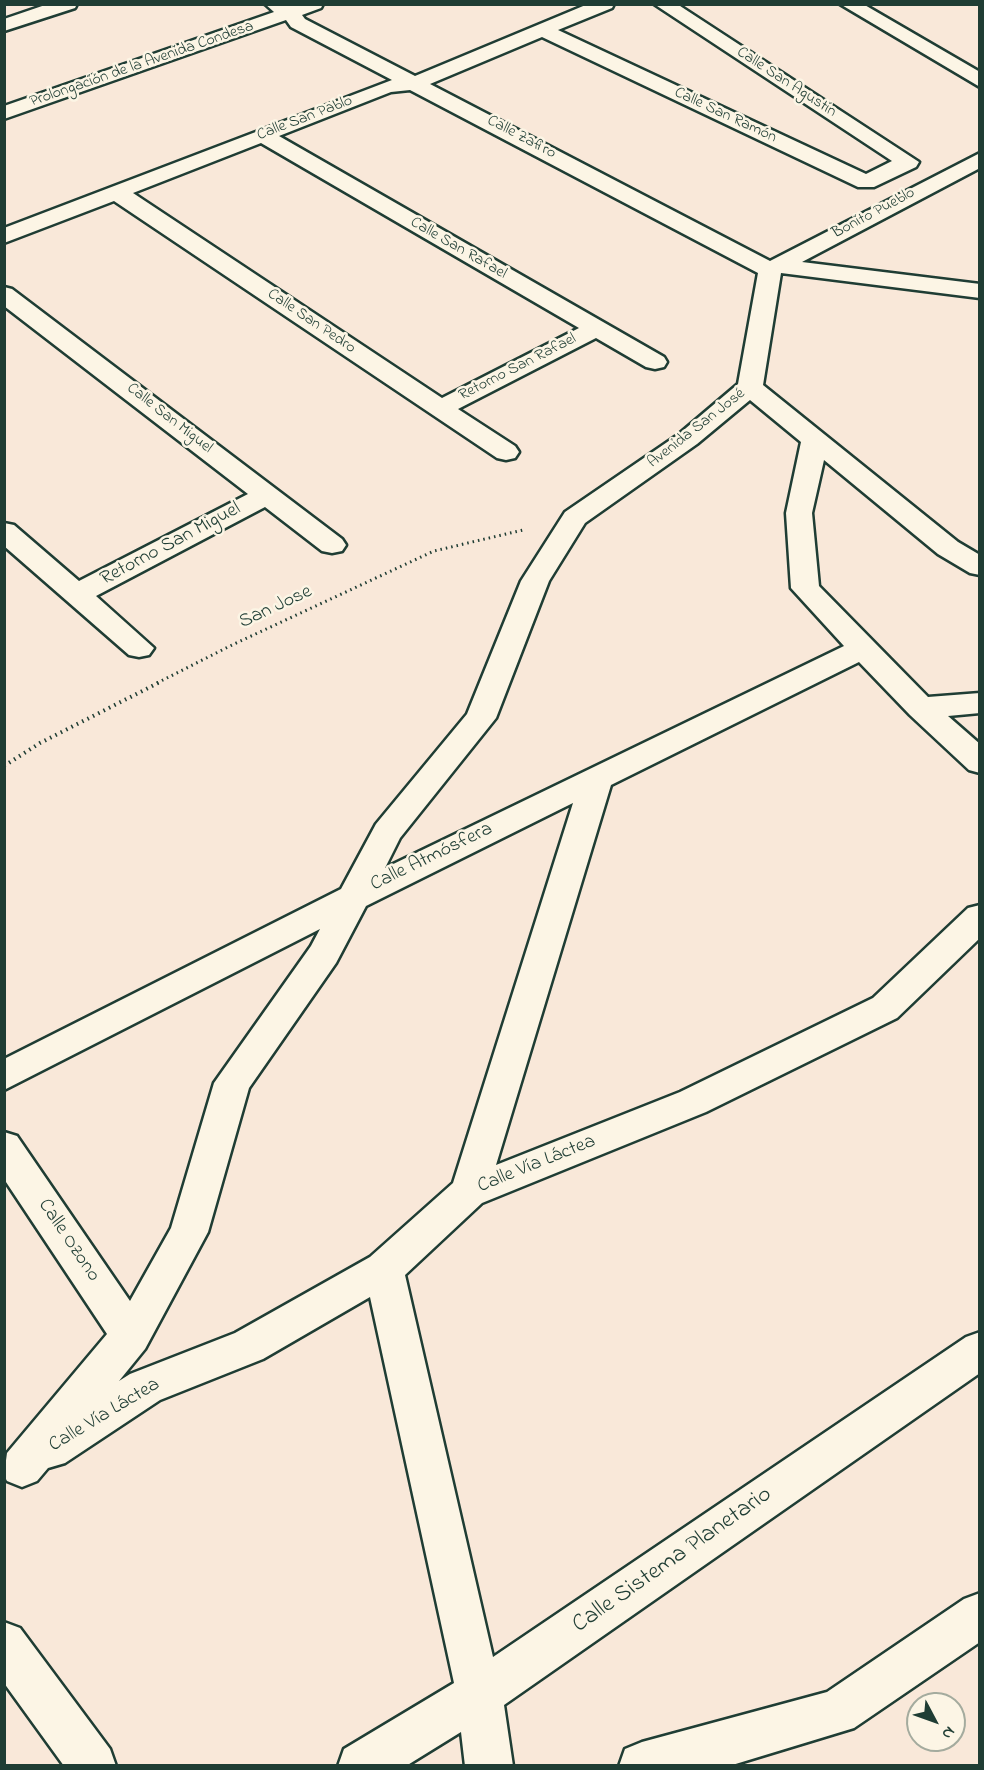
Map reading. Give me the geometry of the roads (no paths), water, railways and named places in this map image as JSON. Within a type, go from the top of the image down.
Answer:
[{"type":"street","points":[[4,25],[68,4]]},
{"type":"street","name":"Prolongación de la Avenida Condesa","points":[[4,113],[283,9],[314,4]]},
{"type":"street","name":"Calle San Pablo","points":[[4,236],[387,87],[415,83],[605,4]]},
{"type":"street","name":"Calle San Agustin","points":[[663,4],[908,162]]},
{"type":"street","points":[[849,4],[980,81]]},
{"type":"street","name":"Calle Zafiro","points":[[283,9],[298,23],[773,268]]},
{"type":"street","name":"Calle San Ramón","points":[[543,30],[866,182],[908,162]]},
{"type":"street","name":"Calle San Rafael","points":[[262,135],[655,362]]},
{"type":"street","name":"Bonito Pueblo","points":[[773,268],[979,159]]},
{"type":"street","name":"Calle San Pedro","points":[[116,192],[506,452]]},
{"type":"street","points":[[773,268],[980,291]]},
{"type":"street","name":"Avenida San José","points":[[354,897],[387,832],[481,718],[535,581],[575,518],[688,439],[750,387],[773,268]]},
{"type":"street","name":"Calle San Miguel","points":[[4,294],[135,392],[265,496],[332,545]]},
{"type":"street","name":"Retorno San Rafael","points":[[441,408],[595,329]]},
{"type":"street","points":[[750,387],[948,548],[980,567]]},
{"type":"street","points":[[815,439],[799,513],[805,588],[921,708],[980,762]]},
{"type":"street","name":"Retorno San Miguel","points":[[77,594],[265,496]]},
{"type":"street","points":[[4,531],[139,648]]},
{"type":"street","name":"Calle Atmósfera","points":[[4,1076],[354,897],[863,648]]},
{"type":"street","points":[[921,708],[980,703]]},
{"type":"street","points":[[469,1192],[597,778]]},
{"type":"street","points":[[13,1472],[131,1336],[189,1232],[232,1083],[324,954],[354,897]]},
{"type":"street","name":"Calle Vía Láctea","points":[[13,1472],[145,1387],[249,1346],[384,1269],[469,1192],[693,1102],[885,1008],[972,938]]},
{"type":"street","name":"Calle Ozono","points":[[4,1147],[131,1336]]},
{"type":"street","points":[[384,1269],[479,1694],[489,1766]]},
{"type":"street","name":"Calle Sistema Planetario","points":[[361,1766],[479,1694],[980,1350]]},
{"type":"street","points":[[642,1766],[838,1712],[980,1616]]},
{"type":"street","points":[[4,1644],[93,1766]]}]
